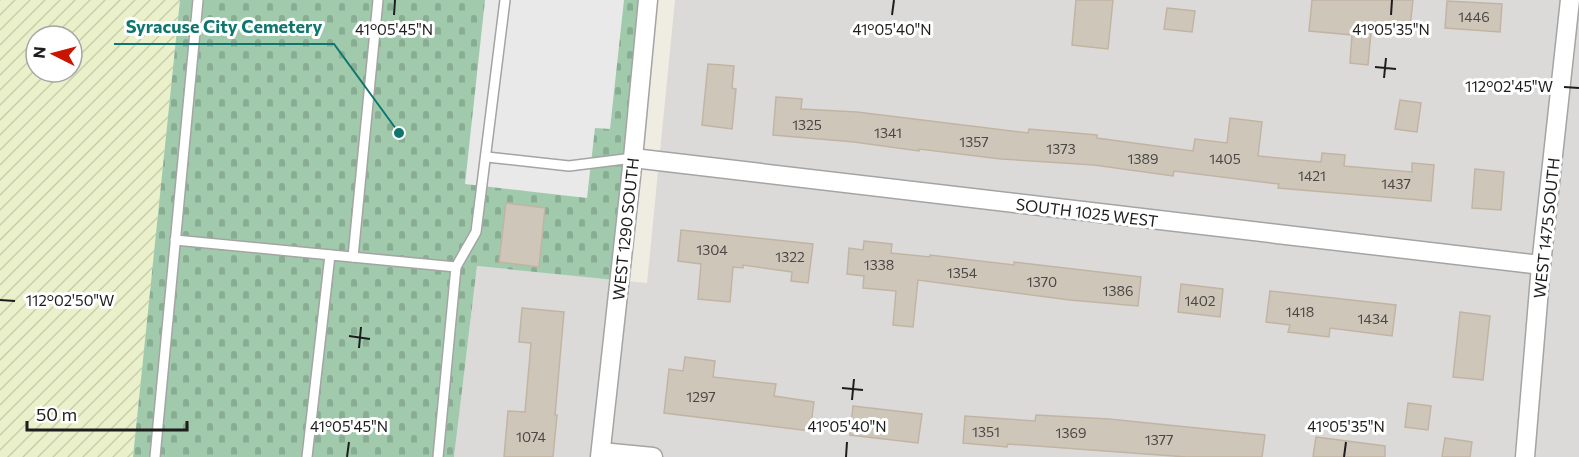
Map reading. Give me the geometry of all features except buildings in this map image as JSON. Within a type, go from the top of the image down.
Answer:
[{"type":"street","name":"WEST 1290 SOUTH","points":[[600,454],[648,0]]},
{"type":"street","name":"WEST 1475 SOUTH","points":[[1525,457],[1541,265],[1570,0]]},
{"type":"street","name":"SOUTH 1025 WEST","points":[[633,158],[1541,265]]},
{"type":"street","points":[[600,454],[652,457]]},
{"type":"lane","points":[[155,457],[198,0]]},
{"type":"lane","points":[[353,257],[378,0]]},
{"type":"lane","points":[[438,457],[456,267],[476,232],[505,0]]},
{"type":"lane","points":[[487,157],[569,166],[633,158]]},
{"type":"lane","points":[[175,240],[456,267]]},
{"type":"lane","points":[[308,457],[330,255]]},
{"type":"shaded area","points":[[485,0],[624,0],[610,129],[595,128],[587,198],[465,184]]},
{"type":"shaded area","points":[[675,0],[1579,0],[1579,457],[454,457],[477,266],[647,283]]},
{"type":"green space","points":[[0,0],[180,0],[133,457],[0,457]]},
{"type":"green space","points":[[180,0],[645,0],[615,280],[477,266],[454,457],[133,457]]},
{"type":"place","name":"Syracuse City Cemetery","points":[[399,133]]}]
